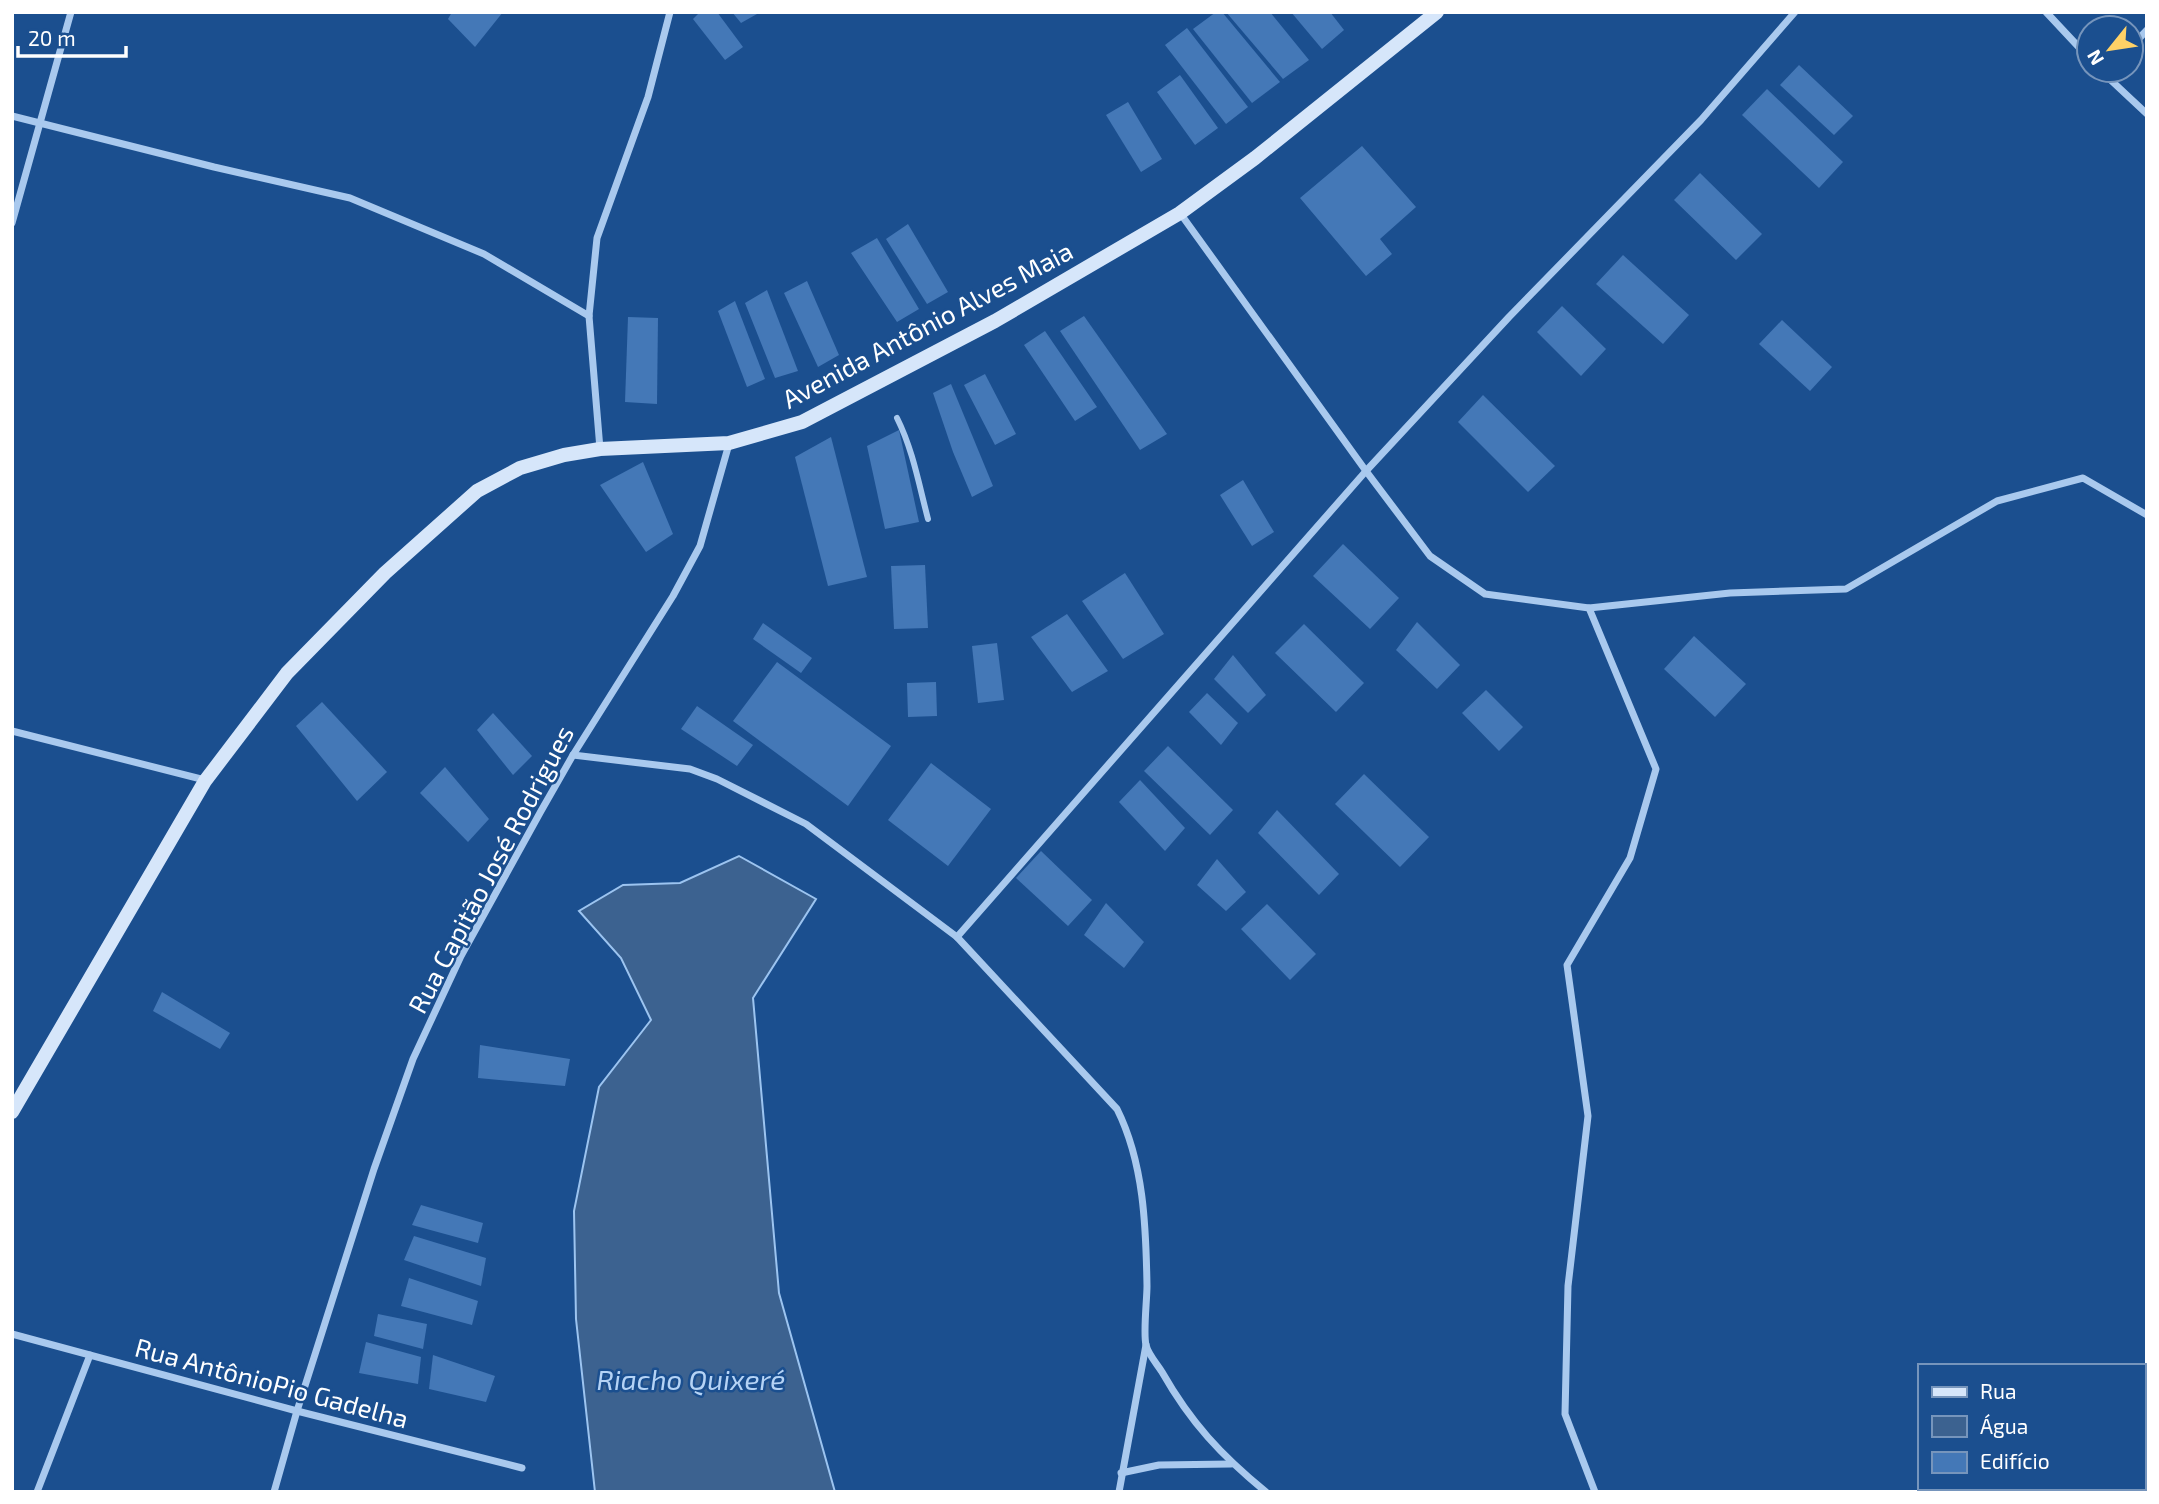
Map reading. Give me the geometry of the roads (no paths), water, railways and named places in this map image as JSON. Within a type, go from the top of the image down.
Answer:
[{"type":"main road","name":"Avenida Antônio Alves Maia","points":[[12,1112],[205,781],[287,673],[385,573],[477,491],[520,468],[564,455],[600,449],[729,443],[802,422],[995,321],[1180,213],[1255,158],[1437,12]]},
{"type":"street","points":[[12,223],[71,12]]},
{"type":"street","points":[[600,449],[589,316],[597,238],[649,97],[670,12]]},
{"type":"street","points":[[957,937],[1366,471],[1509,317],[1702,120],[1795,12]]},
{"type":"street","points":[[2046,12],[2075,43]]},
{"type":"street","points":[[2117,84],[2147,114]]},
{"type":"street","points":[[12,116],[350,198],[484,254],[589,316]]},
{"type":"street","points":[[1180,213],[1430,556],[1485,594],[1589,608],[1730,593],[1846,589],[1997,501],[2083,478],[2147,515]]},
{"type":"street","points":[[897,418],[906,436],[928,519]]},
{"type":"street","name":"Rua Capitão José Rodrigues","points":[[274,1492],[374,1169],[413,1059],[461,956],[573,755],[673,596],[700,546],[729,443]]},
{"type":"street","points":[[1589,608],[1656,769],[1630,858],[1567,965],[1588,1116],[1568,1286],[1565,1414],[1595,1492]]},
{"type":"street","points":[[12,732],[205,781]]},
{"type":"street","points":[[573,755],[690,769],[717,779],[806,824],[957,937],[1117,1109],[1128,1130],[1135,1154],[1144,1215],[1147,1285],[1146,1345],[1119,1492]]},
{"type":"street","name":"Rua AntônioPio Gadelha","points":[[12,1334],[522,1468]]},
{"type":"street","points":[[1146,1345],[1196,1425],[1231,1464],[1266,1492]]},
{"type":"street","points":[[37,1492],[90,1355]]},
{"type":"street","points":[[1121,1473],[1159,1465],[1231,1464]]},
{"type":"water","name":"Riacho Quixeré","points":[[739,856],[816,899],[753,998],[779,1293],[835,1492],[595,1492],[576,1319],[574,1211],[599,1087],[651,1020],[621,958],[579,911],[623,885],[680,883]]}]
